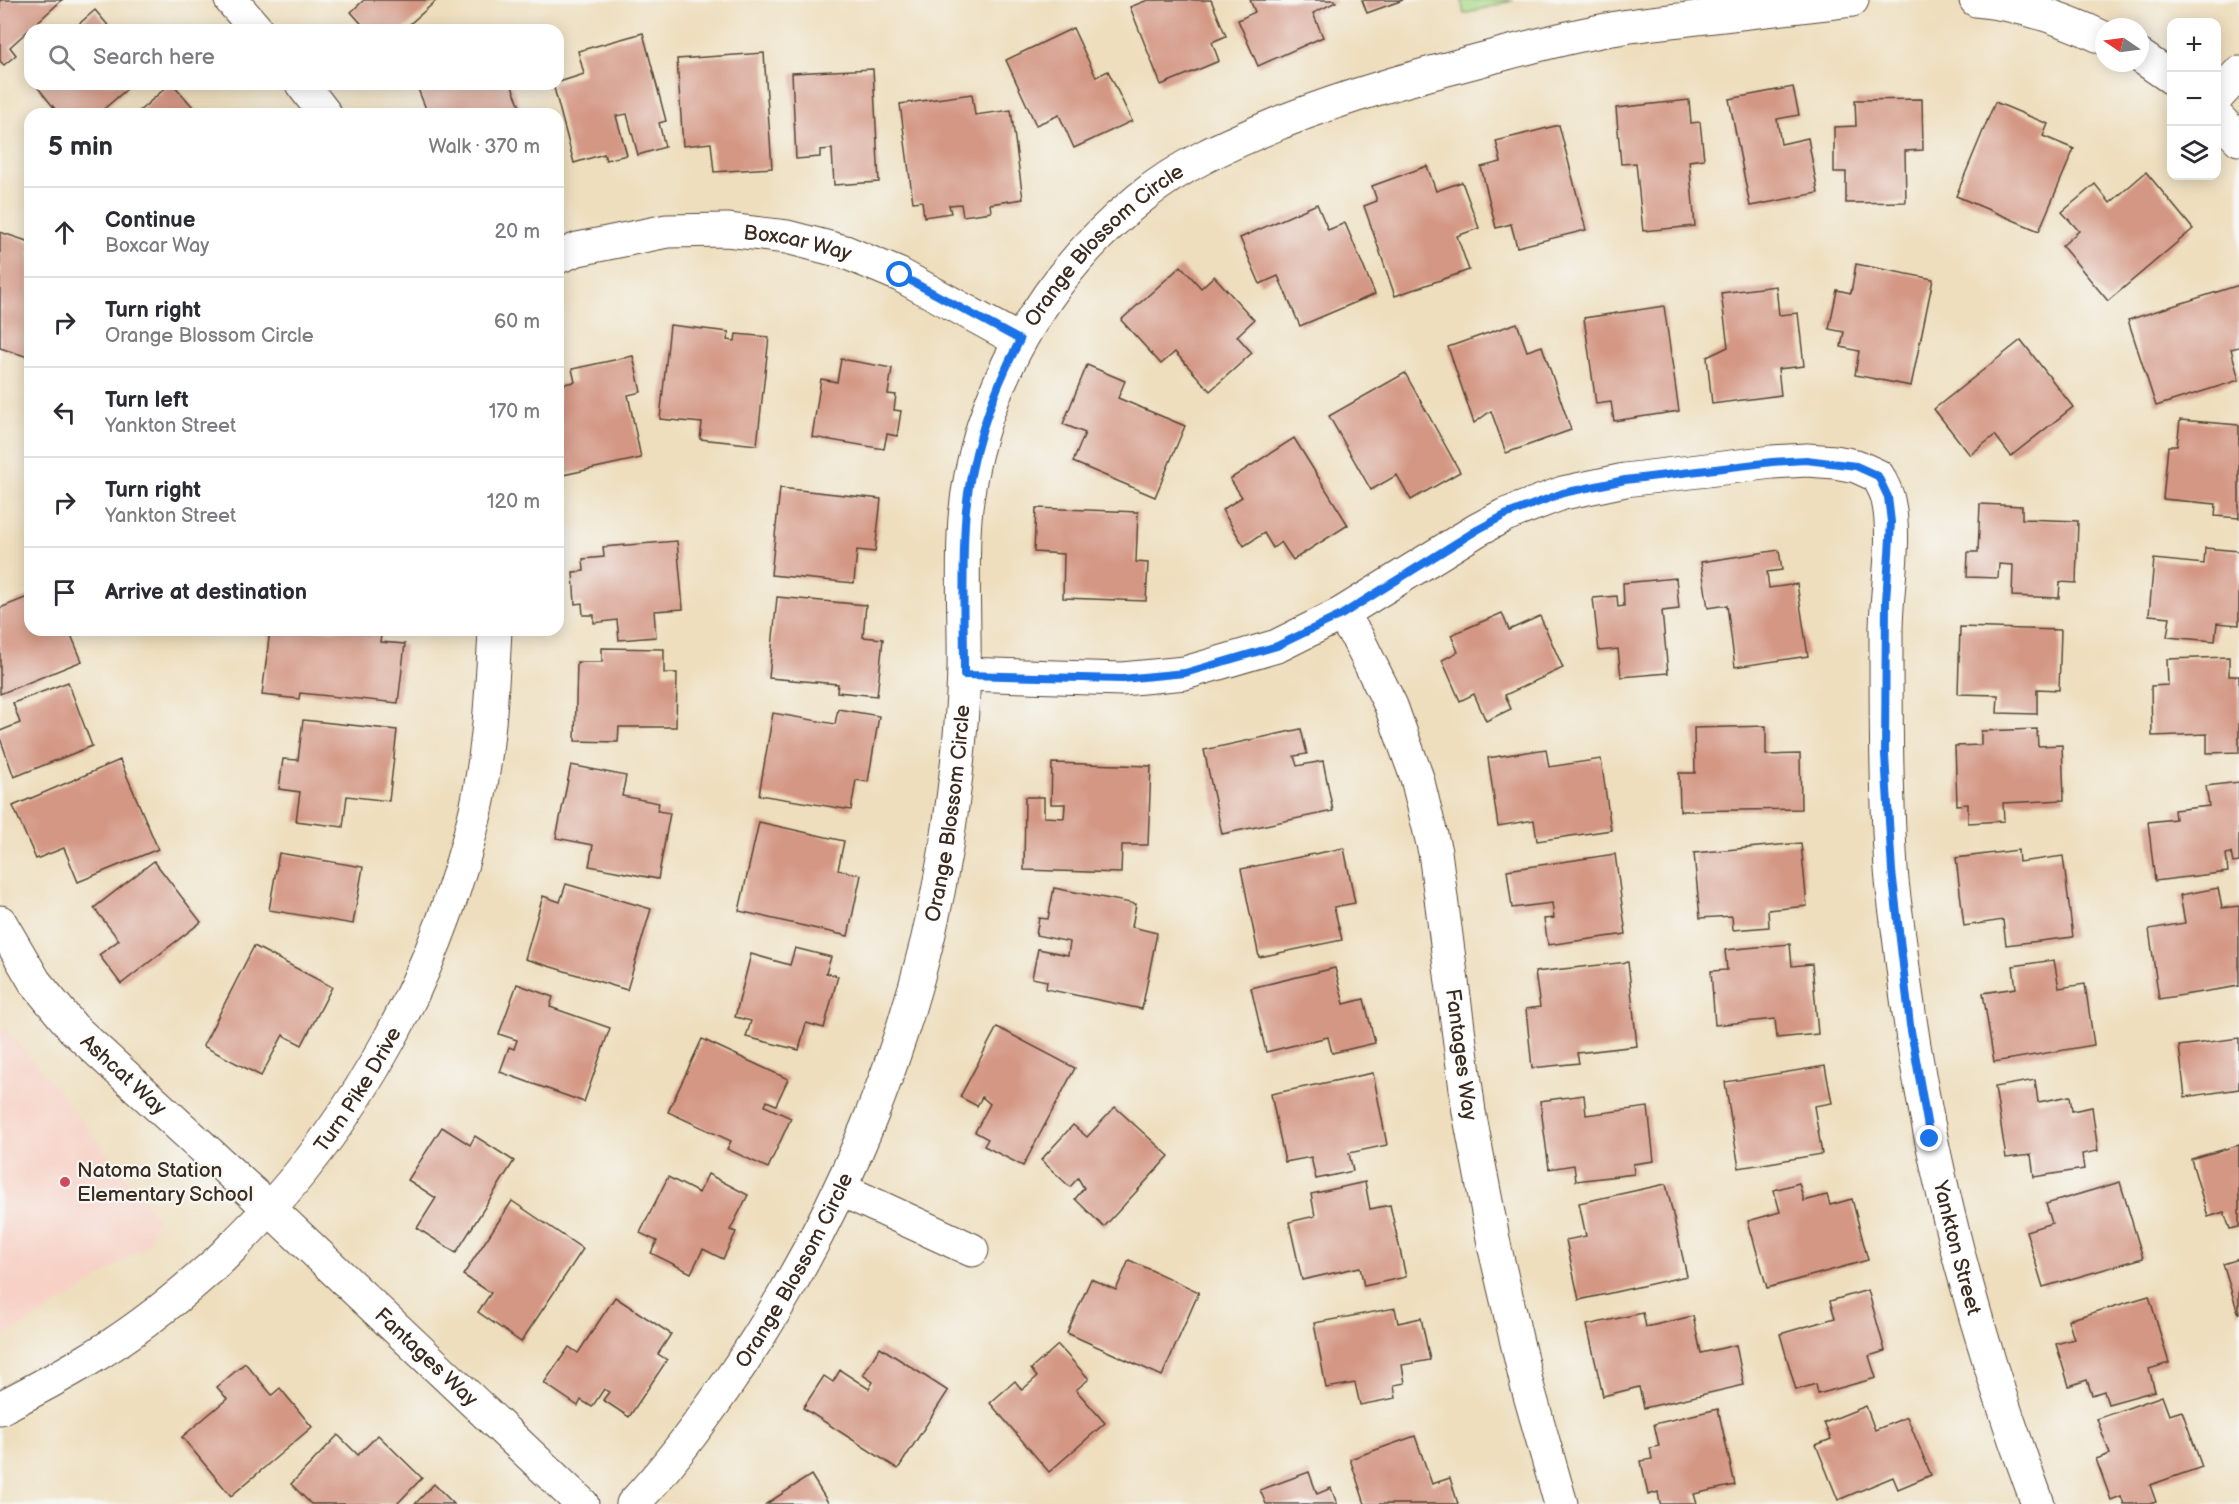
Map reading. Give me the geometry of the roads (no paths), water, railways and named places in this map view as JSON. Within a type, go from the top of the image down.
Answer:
[{"type":"street","points":[[231,0],[251,24]]},
{"type":"street","name":"Orange Blossom Circle","points":[[633,1504],[702,1421],[755,1345],[802,1265],[840,1189],[871,1118],[894,1052],[927,940],[947,838],[958,757],[964,675],[965,522],[969,490],[983,427],[1006,366],[1052,290],[1093,240],[1141,197],[1167,179],[1223,146],[1326,104],[1383,85],[1613,28],[1852,0]]},
{"type":"street","points":[[1976,0],[2052,16],[2095,34]]},
{"type":"street","points":[[2149,62],[2167,75]]},
{"type":"street","points":[[2221,93],[2239,73]]},
{"type":"street","points":[[307,90],[320,108]]},
{"type":"street","points":[[2221,120],[2239,139]]},
{"type":"street","name":"Boxcar Way","points":[[564,255],[578,249],[667,231],[727,230],[787,237],[845,252],[900,275],[1020,340]]},
{"type":"street","name":"Yankton Street","points":[[964,675],[1122,679],[1185,673],[1277,646],[1341,615],[1505,515],[1563,493],[1625,480],[1806,460],[1856,466],[1878,476],[1888,497],[1891,522],[1886,601],[1885,755],[1892,871],[1910,1025],[1930,1139],[1956,1252],[1989,1364],[2038,1504]]},
{"type":"street","name":"Fantages Way","points":[[1341,615],[1357,637],[1391,706],[1417,778],[1436,852],[1469,1112],[1495,1249],[1527,1385],[1560,1493],[1561,1504]]},
{"type":"street","name":"Turn Pike Drive","points":[[0,1408],[87,1360],[138,1326],[208,1270],[270,1209],[329,1136],[366,1079],[420,980],[452,896],[476,809],[490,719],[495,636]]},
{"type":"street","name":"Ashcat Way","points":[[0,922],[35,982],[73,1028],[270,1209]]},
{"type":"street","points":[[840,1189],[972,1250]]},
{"type":"street","name":"Fantages Way","points":[[270,1209],[582,1504]]},
{"type":"place","name":"Natoma Station Elementary School","points":[[65,1182]]}]
